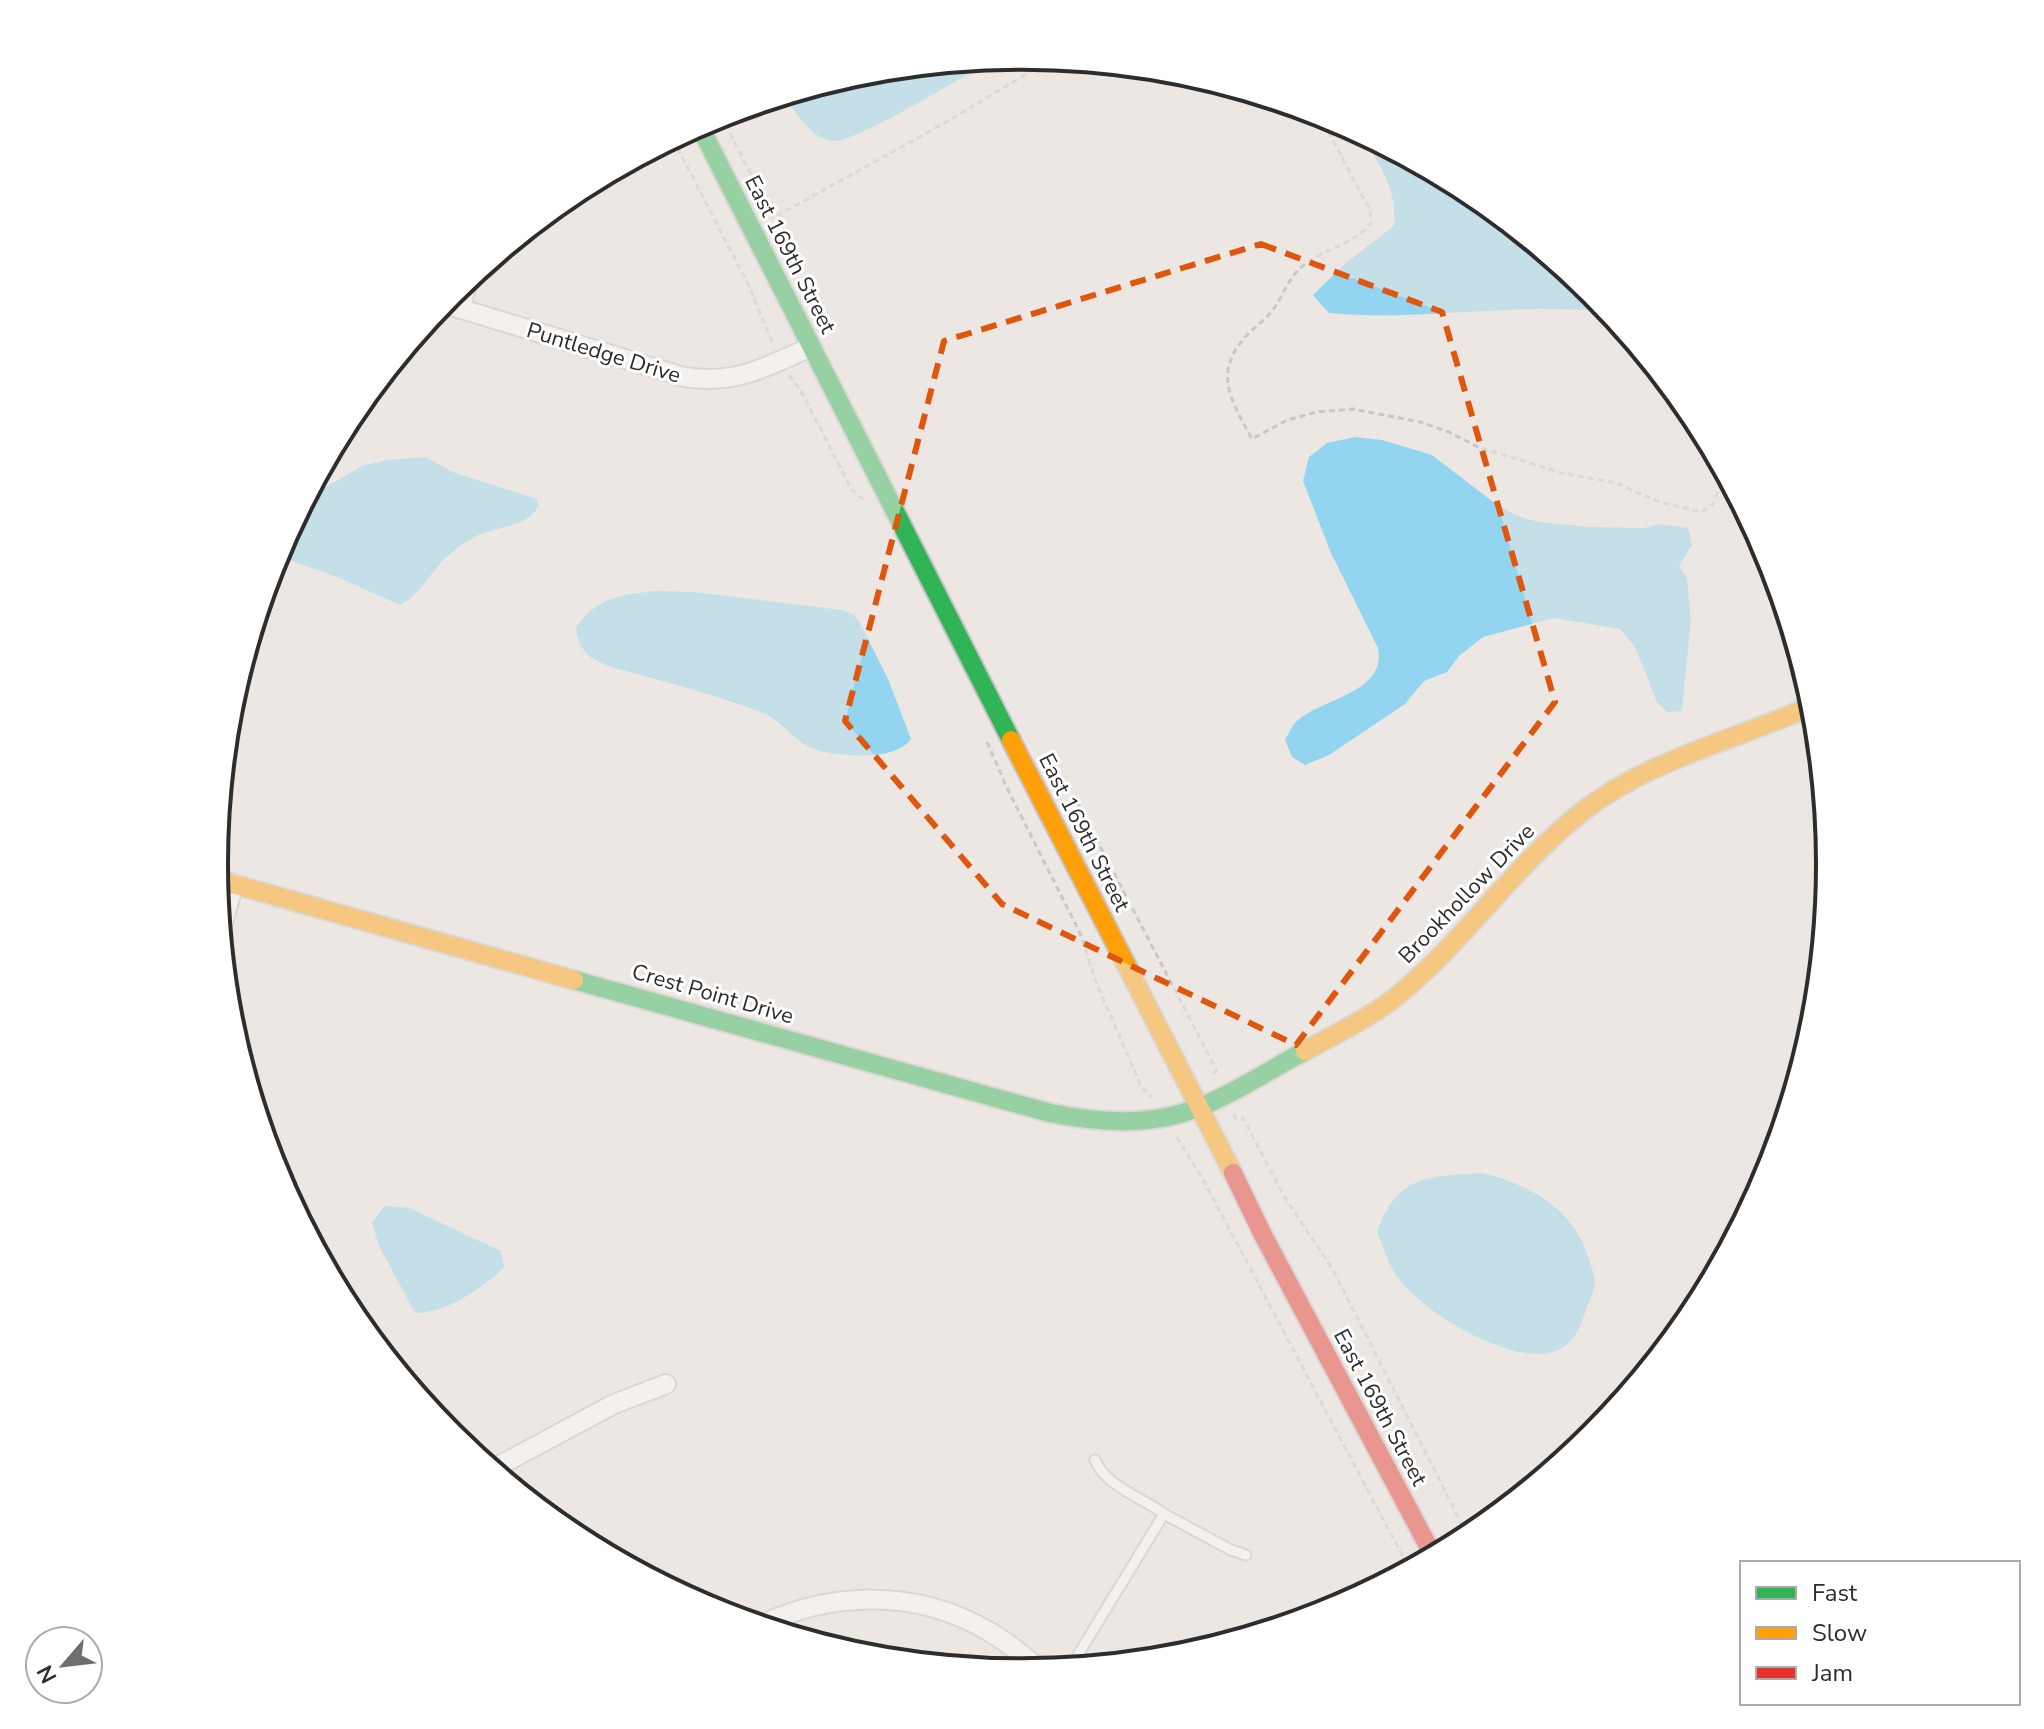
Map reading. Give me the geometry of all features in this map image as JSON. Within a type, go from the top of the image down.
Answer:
[{"type":"street","name":"East 169th Street","points":[[705,136],[1167,1047],[1201,1107],[1255,1221],[1429,1547]]},
{"type":"street","points":[[460,309],[462,301]]},
{"type":"street","name":"Puntledge Drive","points":[[456,308],[684,377],[724,380],[742,376],[811,347]]},
{"type":"street","name":"Brookhollow Drive","points":[[1201,1107],[1369,1017],[1400,995],[1429,968],[1530,856],[1587,809],[1652,770],[1801,710]]},
{"type":"street","name":"Crest Point Drive","points":[[228,883],[1050,1113],[1086,1120],[1146,1121],[1201,1107]]},
{"type":"street","points":[[229,902],[234,884]]},
{"type":"street","points":[[501,1465],[614,1404],[666,1384]]},
{"type":"street","points":[[774,1619],[828,1602],[864,1599],[911,1602],[948,1612],[987,1630],[1026,1659]]},
{"type":"lane","points":[[1095,1460],[1100,1471],[1113,1483],[1164,1514],[1246,1555]]},
{"type":"lane","points":[[1077,1657],[1164,1514]]},
{"type":"path","points":[[727,127],[773,218],[928,133],[1033,70]]},
{"type":"path","points":[[1328,131],[1370,210],[1371,223],[1296,271],[1286,283],[1271,313],[1237,349],[1230,364],[1227,389],[1252,439],[1287,420],[1317,412],[1353,409],[1420,422],[1478,447],[1562,473],[1616,483],[1659,502],[1701,512],[1713,504],[1720,486]]},
{"type":"path","points":[[678,149],[749,286],[781,360],[801,391],[852,490],[874,506]]},
{"type":"path","points":[[983,735],[1080,933],[1096,982],[1141,1086],[1166,1115],[1178,1142],[1205,1183],[1405,1560]]},
{"type":"path","points":[[1077,802],[1216,1069],[1213,1072],[1235,1118],[1243,1118],[1285,1198],[1332,1268],[1463,1525]]},
{"type":"highlighted area","points":[[1261,244],[1442,312],[1555,702],[1296,1045],[1002,904],[845,721],[944,341]]},
{"type":"water","points":[[972,72],[888,119],[846,138],[833,141],[818,136],[791,105],[816,97],[867,85]]},
{"type":"water","points":[[1372,152],[1419,176],[1506,234],[1590,310],[1521,309],[1396,315],[1329,313],[1313,295],[1347,262],[1394,226],[1393,201]]},
{"type":"water","points":[[1355,437],[1382,440],[1432,455],[1492,501],[1515,515],[1539,522],[1590,527],[1644,528],[1658,524],[1688,528],[1692,545],[1679,566],[1687,578],[1691,619],[1682,711],[1667,712],[1657,702],[1635,647],[1620,629],[1554,618],[1483,637],[1459,656],[1447,672],[1424,681],[1405,704],[1329,755],[1305,765],[1292,757],[1285,740],[1295,723],[1306,714],[1362,685],[1372,676],[1378,663],[1378,648],[1331,553],[1303,481],[1309,457],[1327,443]]},
{"type":"water","points":[[425,457],[455,473],[537,499],[539,505],[527,518],[481,534],[460,547],[442,561],[417,592],[400,605],[288,560],[322,490],[362,466],[387,460]]},
{"type":"water","points":[[655,591],[694,592],[842,610],[854,615],[888,679],[911,739],[904,746],[883,754],[824,752],[806,745],[763,713],[611,667],[585,652],[576,627],[593,609],[620,596]]},
{"type":"water","points":[[1482,1173],[1517,1184],[1548,1202],[1562,1213],[1582,1242],[1594,1275],[1594,1287],[1578,1330],[1562,1348],[1544,1354],[1521,1352],[1470,1334],[1423,1303],[1406,1287],[1389,1263],[1377,1232],[1385,1213],[1405,1189],[1430,1178]]},
{"type":"water","points":[[384,1206],[409,1208],[501,1251],[504,1267],[463,1298],[439,1309],[415,1313],[380,1248],[372,1223]]},
{"type":"traffic: fast","points":[[705,136],[1011,740]]},
{"type":"traffic: fast","points":[[574,980],[1050,1113],[1107,1121],[1146,1120],[1184,1113],[1228,1094],[1305,1051]]},
{"type":"traffic: slow","points":[[1305,1051],[1368,1016],[1403,991],[1427,970],[1536,854],[1583,811],[1609,793],[1695,751],[1801,710]]},
{"type":"traffic: slow","points":[[1011,740],[1233,1173]]},
{"type":"traffic: slow","points":[[228,883],[574,980]]},
{"type":"traffic: jam","points":[[1233,1173],[1429,1547]]}]
